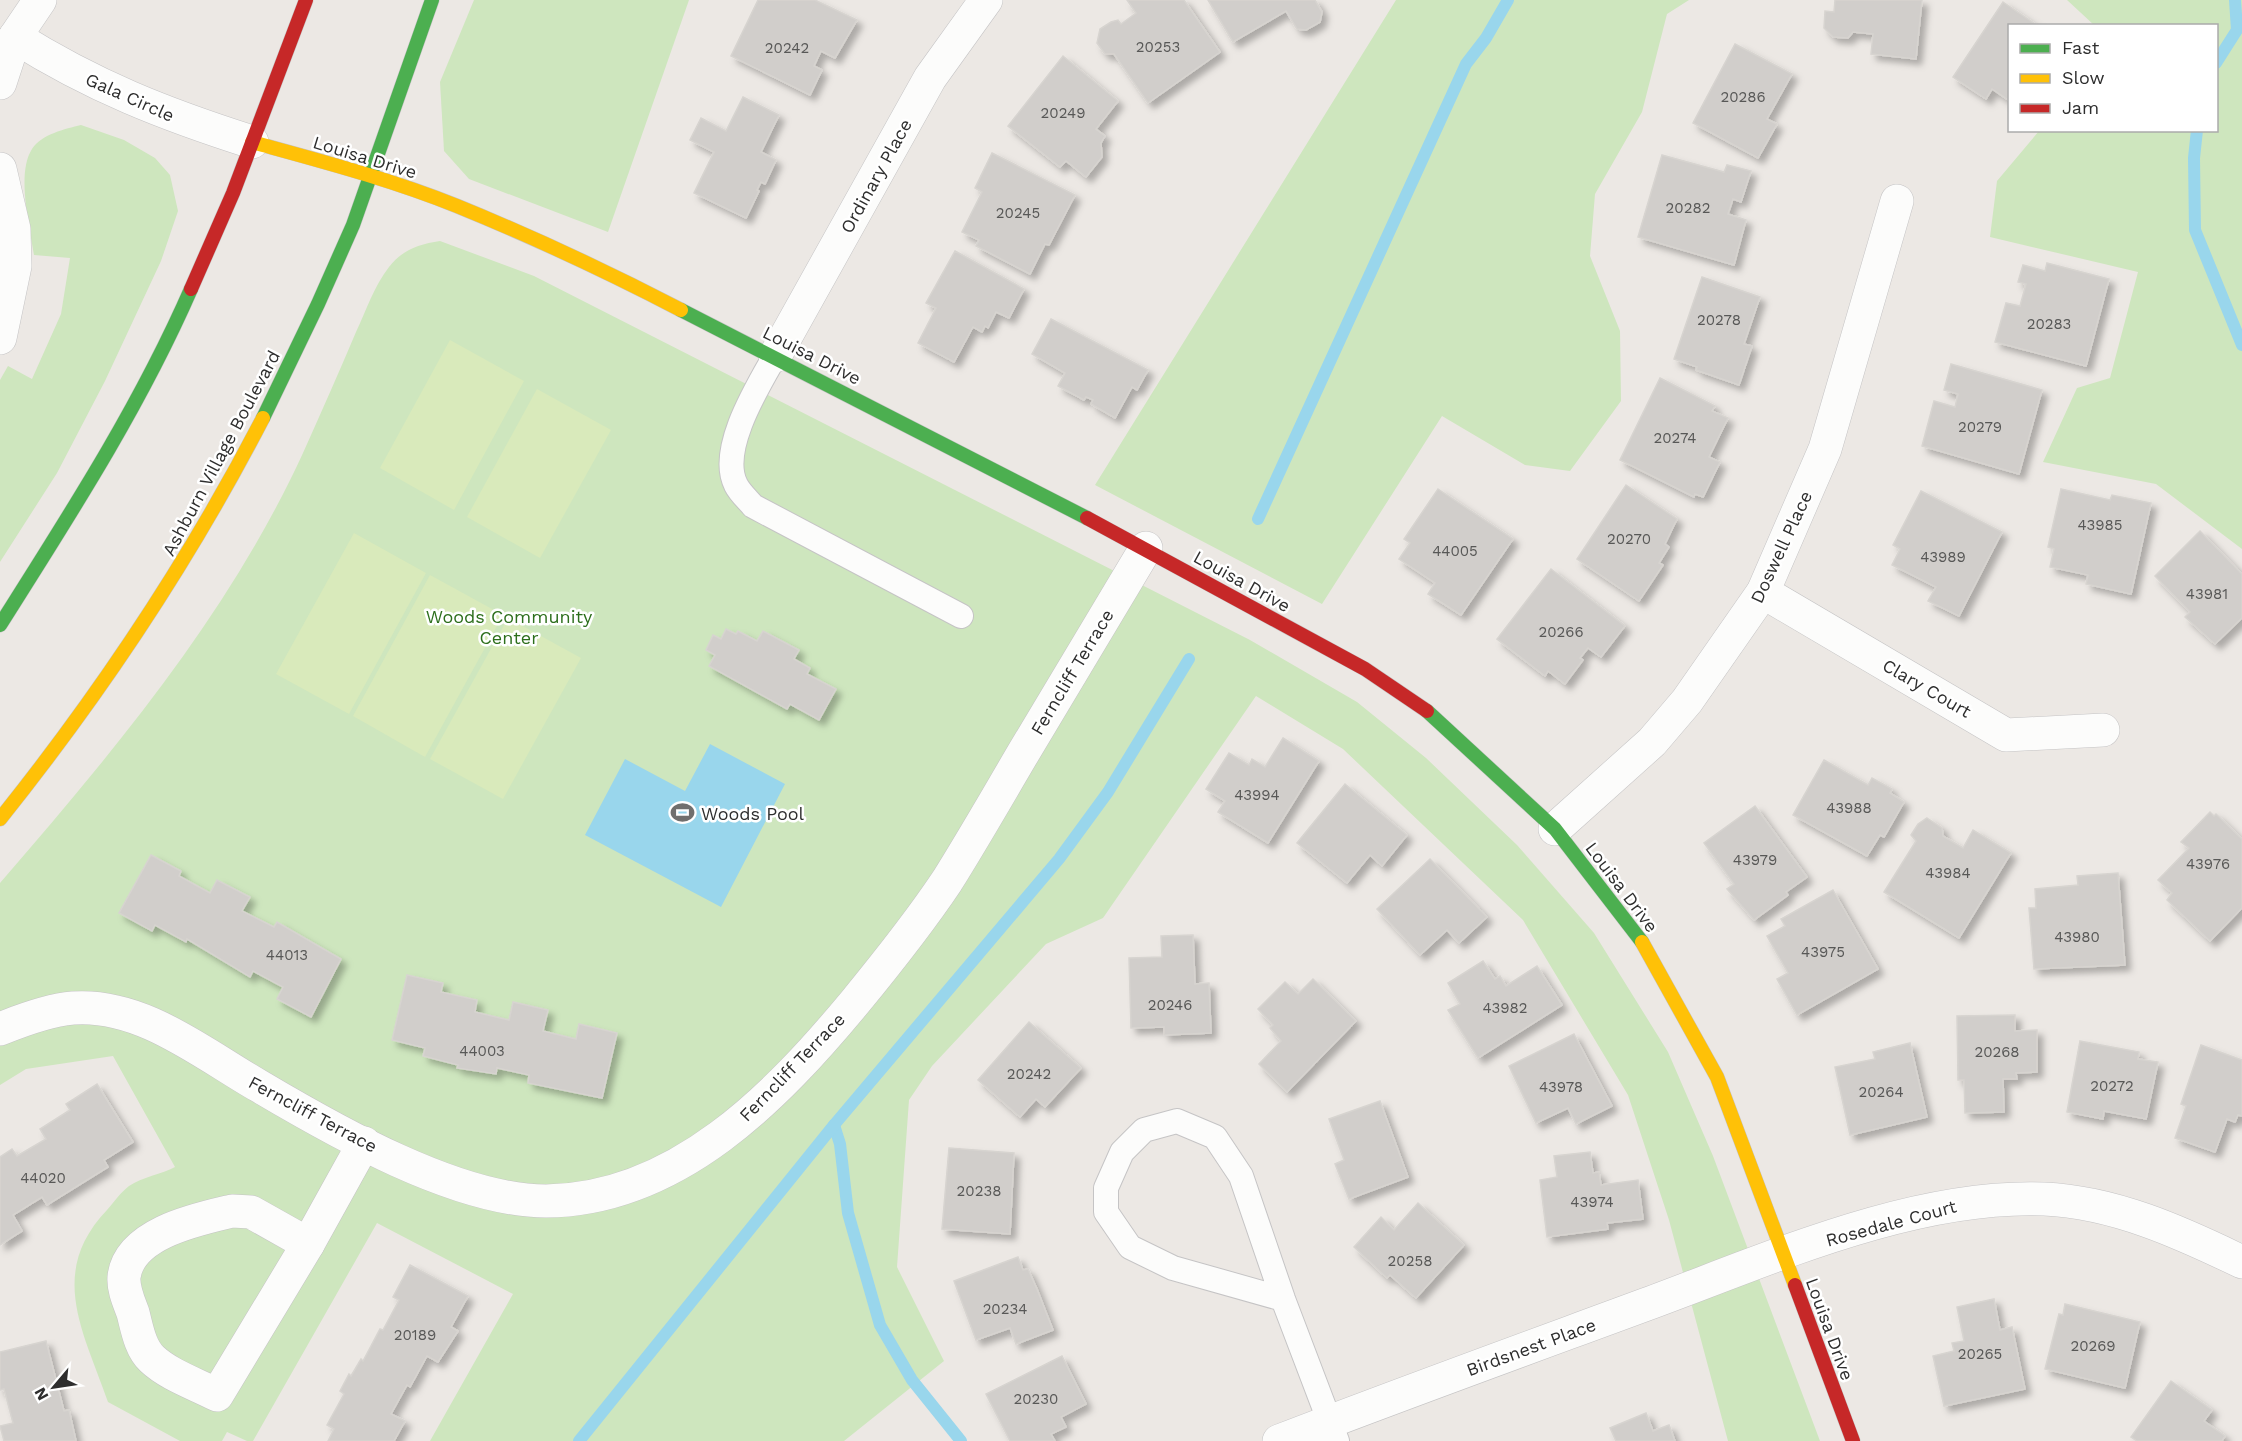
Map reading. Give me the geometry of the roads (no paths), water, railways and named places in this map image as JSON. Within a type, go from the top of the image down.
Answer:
[{"type":"street","points":[[0,83],[15,37],[40,0]]},
{"type":"street","points":[[0,625],[112,445],[175,326],[233,193],[306,0]]},
{"type":"street","name":"Ashburn Village Boulevard","points":[[0,819],[101,689],[168,588],[279,390],[372,176],[432,0]]},
{"type":"street","name":"Ordinary Place","points":[[775,356],[930,78],[986,0]]},
{"type":"street","name":"Gala Circle","points":[[15,37],[107,89],[185,120],[252,142]]},
{"type":"street","name":"Louisa Drive","points":[[252,142],[372,176],[456,206],[617,277],[1146,548],[1365,669],[1426,710],[1555,829],[1636,932],[1717,1077],[1853,1441]]},
{"type":"street","points":[[0,169],[14,229],[15,266],[0,338]]},
{"type":"street","name":"Doswell Place","points":[[1555,829],[1652,742],[1700,683],[1763,592],[1825,449],[1897,201]]},
{"type":"street","name":"Ferncliff Terrace","points":[[0,1029],[73,1008],[118,1011],[165,1030],[262,1088],[364,1143],[465,1188],[508,1198],[546,1201],[584,1197],[634,1185],[682,1161],[730,1130],[760,1104],[831,1031],[897,951],[947,881],[1146,548]]},
{"type":"street","name":"Clary Court","points":[[1763,592],[2006,735],[2103,729]]},
{"type":"street","points":[[308,1244],[251,1212],[232,1211],[182,1222],[160,1232],[134,1255],[124,1276],[125,1288],[142,1344],[150,1357],[217,1395],[308,1244],[364,1143]]},
{"type":"street","name":"Rosedale Court","points":[[1783,1254],[1871,1225],[1938,1208],[1997,1199],[2046,1199],[2091,1205],[2138,1217],[2189,1236],[2242,1262]]},
{"type":"street","name":"Birdsnest Place","points":[[1279,1441],[1333,1431],[1783,1254]]},
{"type":"lane","points":[[775,356],[738,425],[732,461],[735,484],[753,506],[961,616]]},
{"type":"lane","points":[[1283,1299],[1173,1268],[1130,1247],[1106,1212],[1106,1188],[1122,1152],[1144,1130],[1176,1122],[1215,1137],[1241,1176],[1283,1299],[1333,1431]]},
{"type":"water","name":"Woods Pool","points":[[710,744],[785,784],[721,907],[585,835],[625,759],[685,791]]},
{"type":"waterway","points":[[1258,519],[1466,64],[1486,38],[1508,0]]},
{"type":"waterway","points":[[2218,60],[2237,30],[2235,0]]},
{"type":"waterway","points":[[2197,132],[2194,158],[2195,230],[2242,345]]},
{"type":"waterway","points":[[579,1441],[834,1125],[1059,859],[1108,792],[1189,659]]},
{"type":"waterway","points":[[834,1125],[840,1144],[848,1213],[880,1325],[912,1380],[961,1441]]},
{"type":"place","name":"Woods Pool","points":[[683,813]]},
{"type":"park label","name":"Woods Community Center","points":[[509,626]]}]
